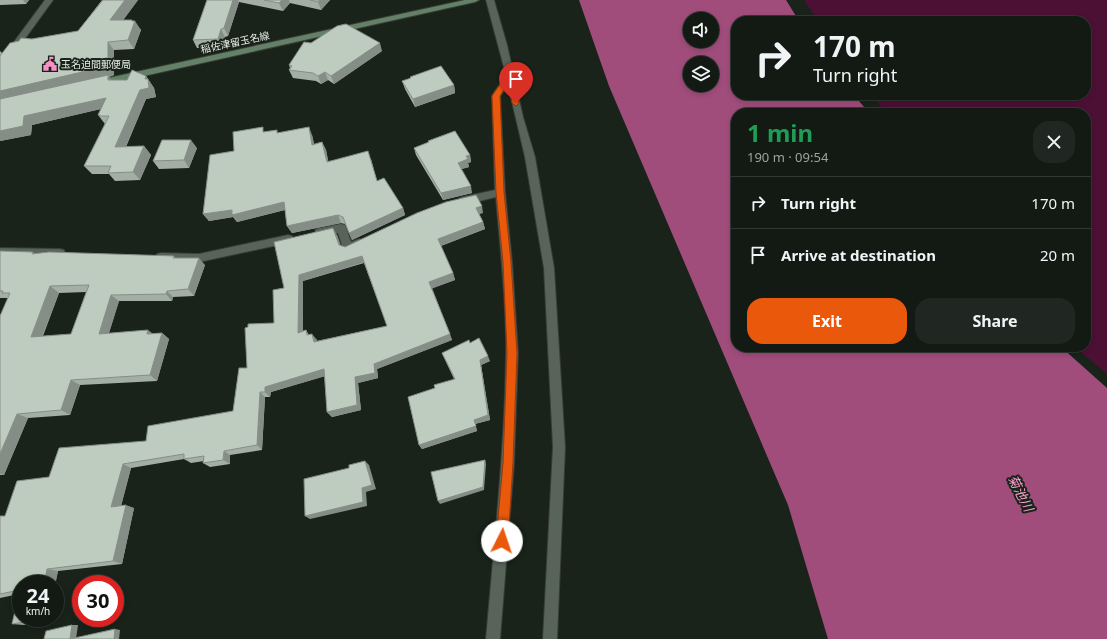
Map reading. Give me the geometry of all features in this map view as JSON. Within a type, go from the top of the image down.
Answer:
[{"type":"main road","name":"稲佐津留玉名線","points":[[94,84],[475,0]]},
{"type":"street","points":[[0,67],[49,0]]},
{"type":"street","points":[[490,0],[504,45],[519,117],[530,157],[549,268],[553,320],[558,447],[550,639]]},
{"type":"street","points":[[494,639],[508,463],[512,353],[507,262],[500,192],[496,96],[510,75]]},
{"type":"street","points":[[450,204],[500,192]]},
{"type":"street","points":[[312,234],[341,228],[348,248],[368,239]]},
{"type":"street","points":[[153,256],[199,258],[297,238]]},
{"type":"street","points":[[0,252],[68,253]]},
{"type":"shaded area","points":[[804,0],[1107,0],[1107,374],[1081,352],[1091,352],[1091,108],[882,108],[876,100],[1091,100],[1091,16],[815,16]]},
{"type":"water","name":"菊池川","points":[[579,0],[786,0],[796,16],[731,16],[731,100],[858,100],[865,108],[731,108],[731,352],[1067,352],[1107,388],[1107,639],[828,639],[788,505],[609,86]]},
{"type":"building","points":[[103,0],[125,0],[110,20],[135,21],[128,40],[108,42],[108,66],[0,91],[0,56],[10,43],[19,41],[21,38],[32,39],[78,31]]},
{"type":"building","points":[[207,0],[233,0],[224,28],[221,29],[218,39],[193,40]]},
{"type":"building","points":[[264,0],[282,0],[279,3]]},
{"type":"building","points":[[346,24],[380,43],[331,76],[325,72],[318,76],[313,73],[289,70],[292,66],[289,65],[304,42],[311,43],[337,26]]},
{"type":"building","points":[[441,66],[454,85],[413,99],[402,81]]},
{"type":"building","points":[[132,70],[146,76],[145,79],[148,79],[149,88],[140,90],[115,147],[144,146],[133,172],[108,173],[111,166],[84,166],[109,116],[98,115],[106,98],[24,116],[23,126],[0,131],[0,99],[108,75],[108,80],[127,80]]},
{"type":"building","points":[[263,127],[263,132],[277,130],[277,133],[309,127],[312,145],[322,142],[327,162],[368,151],[377,181],[384,178],[403,208],[349,233],[343,217],[338,215],[287,226],[284,202],[232,215],[232,210],[203,214],[210,155],[234,151],[233,132]]},
{"type":"building","points":[[455,131],[470,155],[466,156],[468,159],[458,163],[471,186],[441,193],[414,148]]},
{"type":"building","points":[[162,140],[191,140],[184,160],[153,161]]},
{"type":"building","points":[[476,195],[482,206],[476,208],[483,222],[438,239],[453,273],[429,282],[450,334],[374,364],[375,373],[355,377],[357,405],[327,412],[324,369],[265,387],[265,392],[260,392],[257,445],[224,451],[223,460],[203,463],[204,456],[184,459],[184,454],[123,464],[111,507],[126,505],[113,561],[47,569],[46,575],[12,575],[12,592],[0,594],[0,516],[5,516],[17,481],[49,477],[59,448],[146,441],[148,426],[233,411],[239,368],[247,368],[245,328],[248,327],[248,324],[274,323],[273,290],[284,288],[274,242],[333,228],[339,245],[345,247],[417,213],[446,202]],"holes":[[[362,256],[387,326],[314,342],[312,334],[307,335],[306,330],[298,333],[299,275]]]},
{"type":"building","points":[[0,251],[33,252],[32,254],[49,252],[199,258],[188,289],[167,291],[166,294],[111,295],[99,334],[148,330],[147,334],[162,333],[150,375],[71,380],[61,410],[17,414],[0,454],[0,316],[10,293],[2,293],[3,291],[0,291]],"holes":[[[89,285],[71,334],[31,337],[50,286]]]},
{"type":"building","points":[[479,338],[488,356],[480,360],[488,415],[474,420],[476,426],[419,445],[408,397],[435,388],[434,385],[455,379],[442,353],[469,340],[470,343]]},
{"type":"building","points":[[485,460],[483,487],[438,501],[431,472]]},
{"type":"building","points":[[365,461],[372,485],[362,488],[363,502],[305,516],[304,479],[349,468],[349,465]]},
{"type":"building","points":[[72,625],[70,639],[44,639],[46,631]]},
{"type":"building","points":[[115,629],[114,639],[70,639]]},
{"type":"place","name":"玉名迫間郵便局","points":[[50,64]]},
{"type":"route","points":[[502,541],[508,463],[512,353],[507,262],[500,192],[496,96],[510,75],[516,103]]}]
